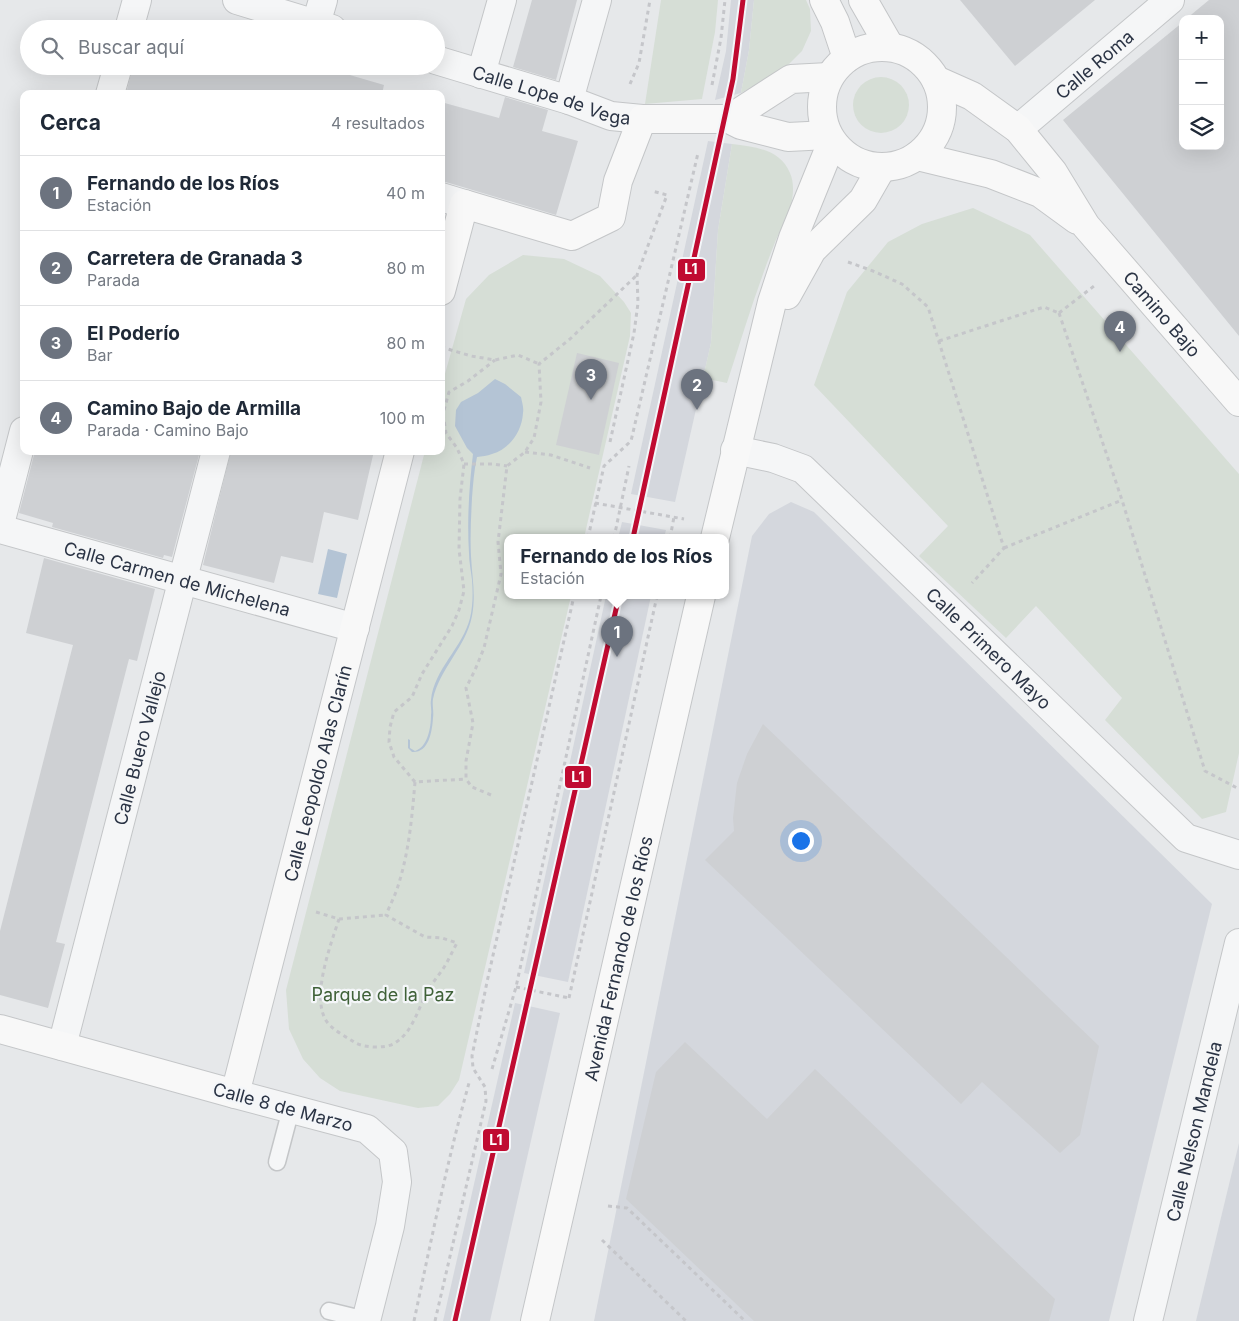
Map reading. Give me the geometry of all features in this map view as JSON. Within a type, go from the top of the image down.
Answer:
[{"type":"street","points":[[131,20],[137,0]]},
{"type":"street","points":[[237,0],[324,18]]},
{"type":"street","points":[[481,74],[502,0]]},
{"type":"street","points":[[570,100],[597,0]]},
{"type":"street","points":[[729,119],[791,79],[838,67],[866,48],[890,48],[915,56],[925,64],[936,80],[942,107],[936,133],[928,146],[918,156],[901,164],[882,167],[868,166],[854,161],[842,153],[830,138],[822,115],[821,105],[823,94],[838,67],[836,22],[824,0]]},
{"type":"street","points":[[863,0],[890,48]]},
{"type":"street","name":"Calle Roma","points":[[1018,129],[1170,0]]},
{"type":"street","name":"Calle Lope de Vega","points":[[445,63],[570,100],[611,116],[642,119],[729,119],[741,125],[788,137],[830,138]]},
{"type":"street","points":[[111,90],[115,75]]},
{"type":"street","name":"Camino Bajo","points":[[936,80],[972,96],[1018,129],[1054,172],[1086,226],[1239,402]]},
{"type":"street","points":[[445,261],[453,200],[572,236],[611,217],[618,181],[642,119]]},
{"type":"street","points":[[715,534],[772,302],[793,238],[830,138]]},
{"type":"street","name":"Camino Bajo","points":[[918,156],[991,174],[1040,194],[1086,226]]},
{"type":"street","points":[[760,353],[781,305],[812,250],[863,200],[882,167]]},
{"type":"street","points":[[0,524],[20,446]]},
{"type":"street","name":"Calle Primero Mayo","points":[[735,450],[773,458],[803,470],[1186,838],[1239,855]]},
{"type":"street","name":"Calle Buero Vallejo","points":[[62,1046],[215,455]]},
{"type":"street","name":"Calle Leopoldo Alas Clarín","points":[[235,1094],[399,455]]},
{"type":"street","name":"Calle Carmen de Michelena","points":[[0,529],[355,628]]},
{"type":"street","name":"Avenida Fernando de los Ríos","points":[[535,1321],[700,599]]},
{"type":"street","name":"Calle Nelson Mandela","points":[[1148,1321],[1239,943]]},
{"type":"street","name":"Calle 8 de Marzo","points":[[0,1029],[367,1129],[393,1152],[397,1182],[390,1226],[366,1321]]},
{"type":"lane","points":[[277,1162],[291,1109]]},
{"type":"lane","points":[[329,1312],[366,1321]]},
{"type":"path","points":[[629,85],[639,62],[650,0]]},
{"type":"path","points":[[710,92],[721,38],[725,0]]},
{"type":"path","points":[[589,534],[604,466],[631,441],[698,151]]},
{"type":"path","points":[[610,442],[635,326],[638,303],[637,275],[667,195],[651,191]]},
{"type":"path","points":[[812,250],[873,271],[902,284],[928,307],[1004,548]]},
{"type":"path","points":[[1059,313],[1120,265]]},
{"type":"path","points":[[539,364],[570,339],[637,275]]},
{"type":"path","points":[[939,341],[1044,307],[1059,313],[1122,500],[1205,771],[1239,789]]},
{"type":"path","points":[[445,347],[471,356],[495,360],[518,356],[539,364]]},
{"type":"path","points":[[445,405],[449,392],[468,381],[495,360]]},
{"type":"path","points":[[464,464],[507,466],[525,452],[534,438],[541,402],[539,364]]},
{"type":"path","points":[[386,914],[398,887],[406,855],[415,782],[394,757],[389,742],[390,728],[394,712],[412,697],[422,674],[452,626],[464,592],[459,549],[460,499],[464,464],[445,428]]},
{"type":"path","points":[[525,452],[551,455],[590,468]]},
{"type":"path","points":[[491,795],[472,786],[466,778],[466,761],[473,723],[466,688],[484,648],[501,574],[498,542],[507,466]]},
{"type":"path","points":[[615,534],[629,466]]},
{"type":"path","points":[[948,609],[1004,548],[1122,500]]},
{"type":"path","points":[[596,503],[690,520]]},
{"type":"path","points":[[671,534],[674,517]]},
{"type":"path","points":[[435,1321],[486,1101],[485,1088],[473,1068],[472,1056],[489,972],[573,599]]},
{"type":"path","points":[[492,1069],[516,988],[600,599]]},
{"type":"path","points":[[569,998],[656,599]]},
{"type":"path","points":[[415,782],[466,778]]},
{"type":"path","points":[[284,903],[339,919],[386,914],[425,937],[442,938],[457,944],[447,964],[429,989],[412,1024],[406,1033],[394,1044],[382,1047],[358,1045],[338,1032],[327,1021],[321,1009],[324,967],[339,919]]},
{"type":"path","points":[[516,988],[576,1000]]},
{"type":"path","points":[[414,1321],[458,1125],[470,1083]]},
{"type":"path","points":[[608,1206],[627,1208],[745,1321]]},
{"type":"path","points":[[602,1240],[686,1321]]},
{"type":"shaded area","points":[[731,0],[754,0],[749,50],[741,93],[715,100],[726,51]]},
{"type":"shaded area","points":[[708,141],[732,144],[718,230],[711,343],[675,502],[631,494]]},
{"type":"shaded area","points":[[791,502],[814,512],[1212,904],[1109,1321],[594,1321],[752,536],[769,514]]},
{"type":"shaded area","points":[[622,522],[666,530],[665,534],[619,534]]},
{"type":"shaded area","points":[[605,599],[650,599],[568,982],[524,973]]},
{"type":"shaded area","points":[[515,1003],[560,1013],[490,1321],[443,1321]]},
{"type":"shaded area","points":[[1239,1143],[1239,1321],[1196,1321]]},
{"type":"green space","points":[[661,0],[718,0],[715,32],[702,99],[645,104]]},
{"type":"green space","points":[[754,0],[806,0],[810,9],[811,31],[802,51],[783,70],[741,93],[749,50]]},
{"type":"green space","points":[[881,77],[892,79],[901,85],[907,94],[909,105],[907,116],[901,125],[892,131],[881,133],[870,131],[861,125],[855,116],[853,105],[855,94],[861,85],[870,79]]},
{"type":"green space","points":[[732,144],[758,148],[780,159],[790,173],[793,191],[790,210],[761,279],[727,383],[703,378],[711,343],[718,230]]},
{"type":"green space","points":[[973,208],[1030,235],[1239,474],[1239,753],[1226,812],[1202,819],[1105,720],[1122,698],[1036,606],[1006,638],[919,556],[948,526],[814,385],[847,292],[888,242],[922,224]]},
{"type":"green space","name":"Parque de la Paz","points":[[523,255],[564,259],[600,276],[624,302],[631,313],[630,336],[585,534],[504,534],[504,599],[570,599],[459,1080],[450,1094],[438,1106],[418,1108],[340,1091],[320,1078],[303,1059],[289,1029],[286,990],[424,455],[445,455],[445,374],[466,299],[489,275]]},
{"type":"water","points":[[495,379],[505,384],[521,397],[522,420],[517,433],[509,444],[498,452],[477,457],[473,483],[471,527],[474,593],[472,616],[464,638],[436,688],[433,699],[433,724],[428,741],[422,749],[412,752],[408,748],[408,739],[410,740],[410,748],[415,751],[426,741],[430,725],[433,689],[437,678],[466,629],[472,609],[473,589],[468,529],[469,491],[473,454],[467,448],[455,426],[456,410],[461,402],[478,393]]},
{"type":"water","points":[[328,549],[347,554],[337,598],[318,594]]},
{"type":"building","points":[[532,0],[577,0],[556,80],[513,67]]},
{"type":"building","points":[[960,0],[1095,0],[1015,66]]},
{"type":"building","points":[[1209,0],[1239,0],[1239,336],[1063,120],[1179,25],[1179,150],[1224,150],[1224,15],[1191,15]]},
{"type":"building","points":[[131,75],[350,75],[384,85],[383,90],[127,90]]},
{"type":"building","points":[[505,97],[548,110],[542,131],[578,141],[556,215],[445,182],[445,103],[499,118]]},
{"type":"building","points":[[577,353],[619,363],[599,455],[556,445]]},
{"type":"building","points":[[34,455],[199,455],[172,557],[164,555],[163,558],[52,527],[53,523],[19,513]]},
{"type":"building","points":[[230,455],[373,455],[358,520],[324,512],[313,563],[281,556],[274,583],[203,565]]},
{"type":"building","points":[[44,558],[155,589],[137,661],[129,659],[56,942],[65,944],[48,1008],[0,995],[0,931],[73,645],[26,633]]},
{"type":"building","points":[[763,724],[1099,1046],[1080,1135],[1060,1153],[982,1082],[961,1104],[705,860],[734,831],[733,818],[737,783],[747,754]]},
{"type":"building","points":[[685,1042],[767,1119],[815,1069],[1055,1299],[1049,1321],[754,1321],[626,1199],[656,1072]]},
{"type":"transit line","name":"L1","points":[[634,534],[733,79],[743,0]]},
{"type":"transit line","name":"L1","points":[[455,1321],[618,599]]},
{"type":"place","name":"Camino Bajo de Armilla","points":[[1120,352]]},
{"type":"place","name":"El Poderío","points":[[591,400]]},
{"type":"place","name":"Carretera de Granada 3","points":[[697,410]]},
{"type":"place","name":"Fernando de los Ríos","points":[[617,657]]}]
